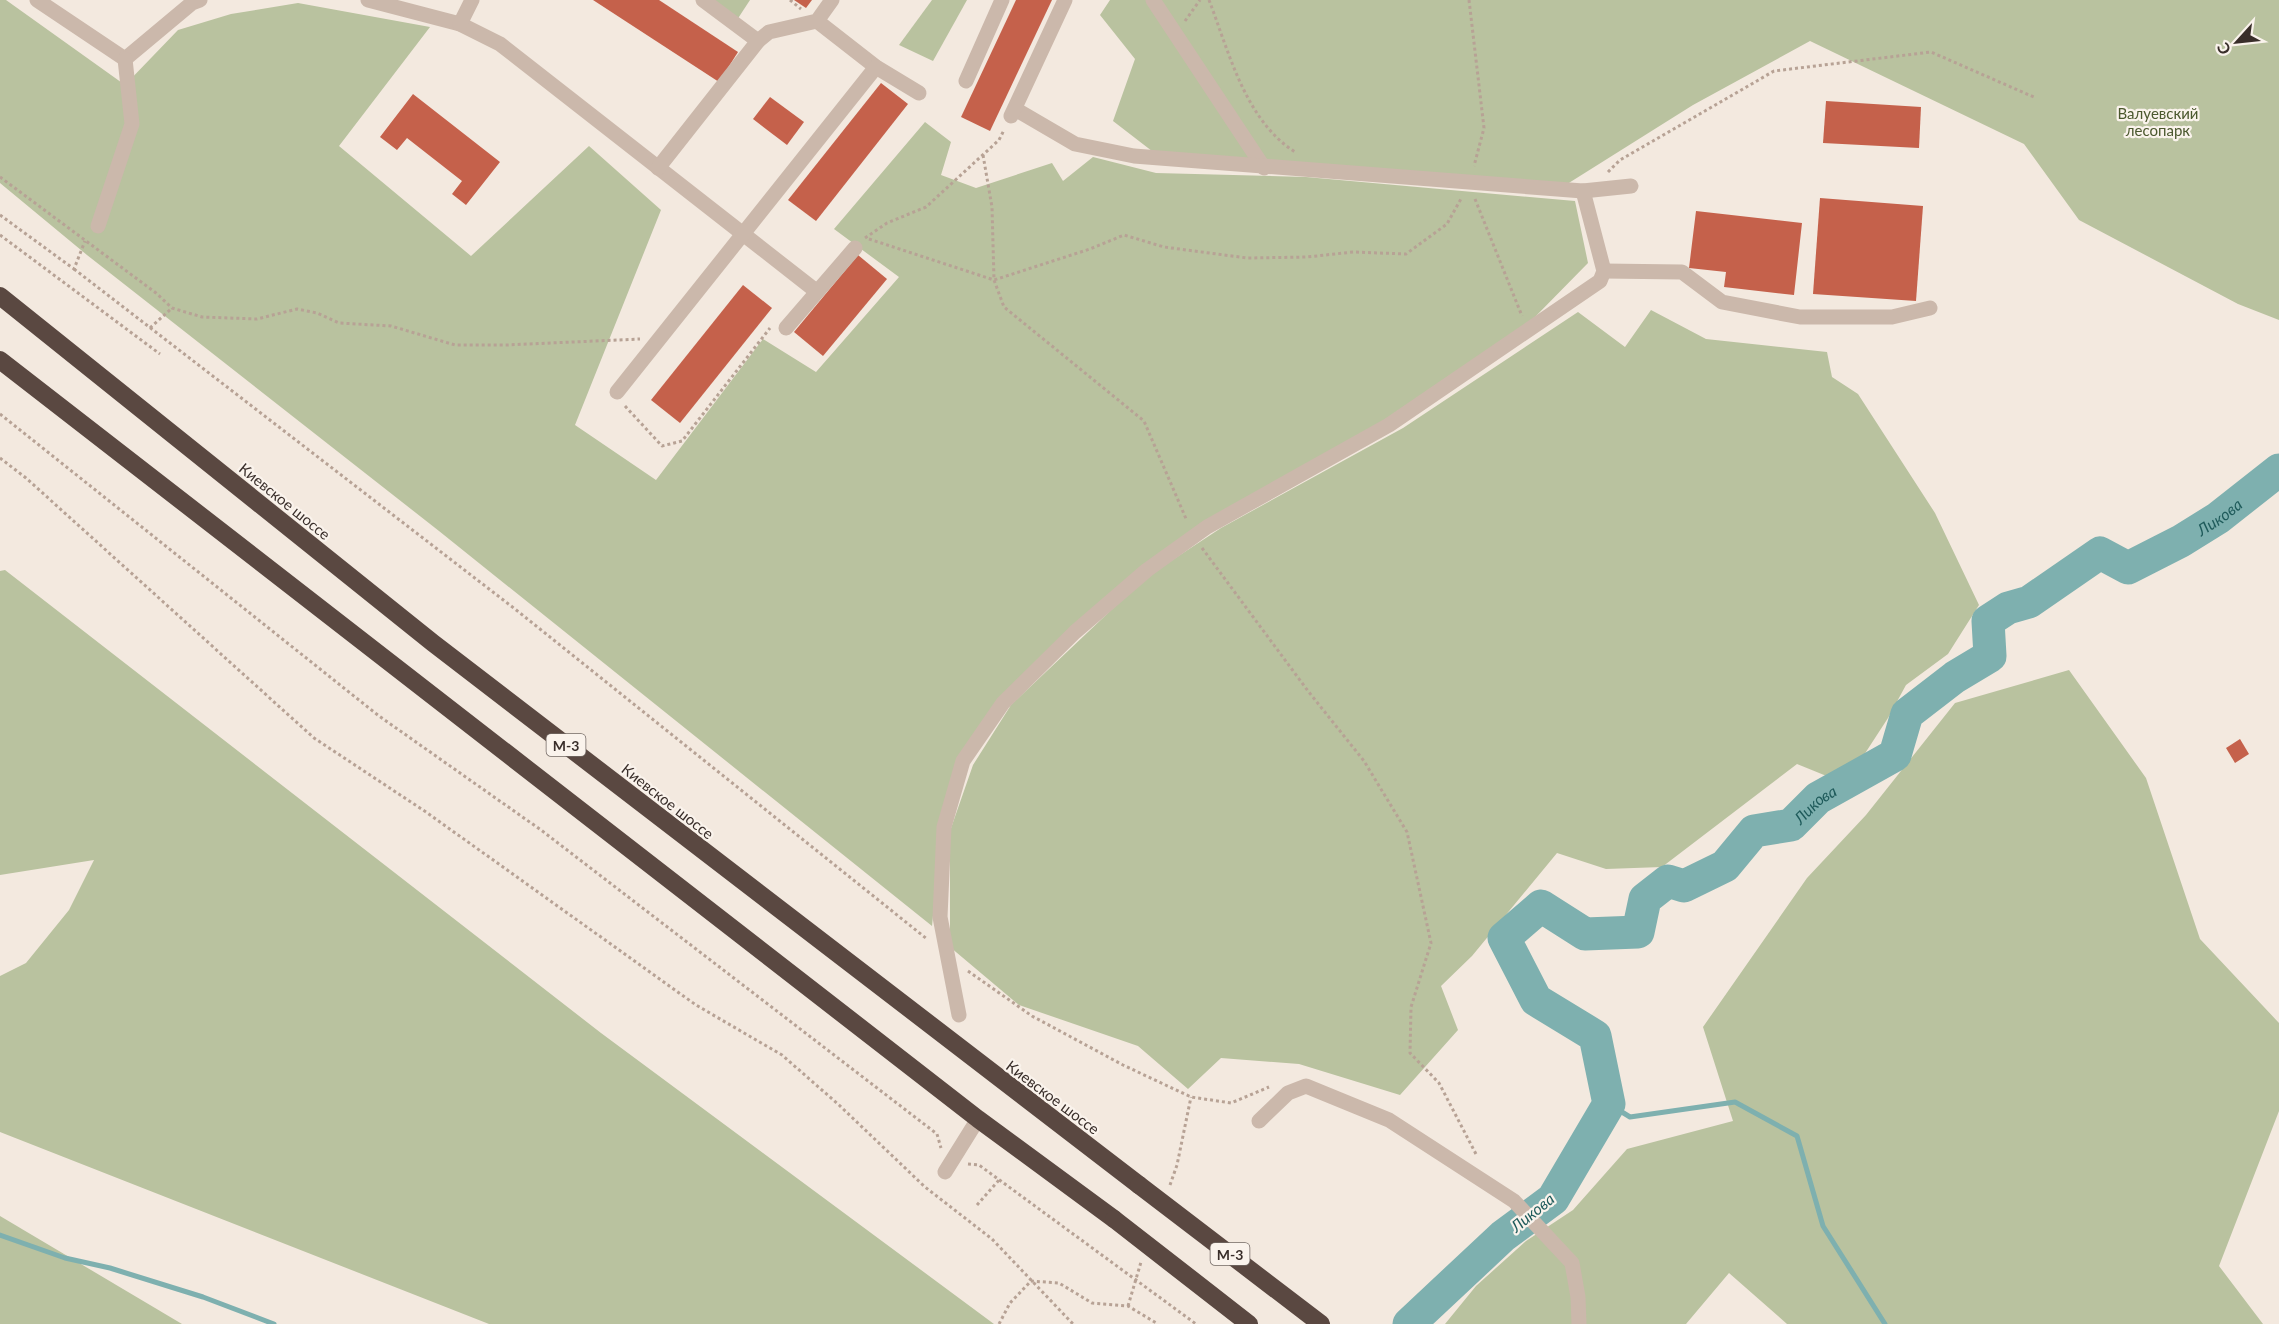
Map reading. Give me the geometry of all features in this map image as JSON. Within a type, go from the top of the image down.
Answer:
[{"type":"highway","name":"Киевское шоссе","points":[[0,296],[433,643],[1321,1324]]},
{"type":"highway","name":"М-3","points":[[0,360],[978,1119],[1114,1219],[1249,1324]]},
{"type":"street","points":[[37,0],[125,59]]},
{"type":"street","points":[[125,59],[192,3],[200,0]]},
{"type":"street","points":[[368,0],[460,24],[500,44],[816,291]]},
{"type":"street","points":[[460,24],[472,0]]},
{"type":"street","points":[[703,0],[758,41]]},
{"type":"street","points":[[658,168],[758,41],[769,32],[817,21],[832,0]]},
{"type":"street","points":[[966,81],[1002,0]]},
{"type":"street","points":[[1065,0],[1013,112],[1075,144],[1134,156],[1469,184],[1587,190],[1631,186]]},
{"type":"street","points":[[1153,0],[1264,168]]},
{"type":"street","points":[[817,21],[876,68],[919,93]]},
{"type":"street","points":[[93,228],[132,124],[125,59]]},
{"type":"street","points":[[616,392],[876,68]]},
{"type":"street","points":[[959,1015],[940,917],[944,827],[963,761],[1003,703],[1075,632],[1147,570],[1194,536],[1389,425],[1600,281],[1604,271],[1587,190]]},
{"type":"street","points":[[788,326],[860,243]]},
{"type":"street","points":[[1604,271],[1682,272],[1722,302],[1800,317],[1892,317],[1930,308]]},
{"type":"street","points":[[1259,1121],[1288,1093],[1306,1086],[1389,1120],[1514,1201],[1547,1236],[1572,1263],[1580,1324]]},
{"type":"street","points":[[949,1166],[978,1119]]},
{"type":"path","points":[[1175,34],[1200,0]]},
{"type":"path","points":[[1209,0],[1247,98],[1280,142],[1297,153]]},
{"type":"path","points":[[860,243],[994,280],[1124,235],[1164,247],[1246,258],[1306,257],[1353,252],[1406,254],[1448,224],[1469,184],[1484,128],[1469,0]]},
{"type":"path","points":[[1587,190],[1620,160],[1774,72],[1931,52],[2036,98]]},
{"type":"path","points":[[860,243],[887,223],[926,207],[999,140],[1013,112]]},
{"type":"path","points":[[983,155],[992,207],[994,280],[1004,307],[1144,420],[1194,536],[1308,691],[1364,761],[1407,832],[1431,943],[1411,1007],[1410,1053],[1439,1083],[1486,1173],[1484,1182]]},
{"type":"path","points":[[0,177],[156,293],[172,308],[202,317],[257,319],[297,309],[317,313],[339,323],[391,326],[455,345],[660,338]]},
{"type":"path","points":[[1469,184],[1527,329]]},
{"type":"path","points":[[0,215],[74,269],[515,609],[949,957],[1032,1016],[1123,1065],[1191,1097],[1231,1102],[1274,1086],[1288,1093]]},
{"type":"path","points":[[74,269],[84,241],[93,228]]},
{"type":"path","points":[[0,235],[160,354]]},
{"type":"path","points":[[150,328],[172,308]]},
{"type":"path","points":[[616,392],[628,411],[663,446],[682,441],[772,324],[788,326]]},
{"type":"path","points":[[0,414],[379,716],[541,830],[937,1134],[949,1166],[979,1165],[1196,1324]]},
{"type":"path","points":[[0,458],[34,485],[314,738],[426,812],[696,1005],[782,1054],[925,1187],[992,1239],[1073,1324]]},
{"type":"path","points":[[977,1205],[999,1180]]},
{"type":"path","points":[[999,1324],[1010,1303],[1031,1281],[1059,1282],[1092,1303],[1128,1306],[1158,1324]]},
{"type":"green space","points":[[0,0],[6,0],[125,85],[178,30],[231,14],[298,3],[430,27],[339,146],[471,256],[589,146],[661,210],[575,425],[656,480],[763,339],[816,372],[899,277],[834,229],[925,122],[951,142],[941,175],[976,188],[1052,163],[1063,181],[1093,157],[1156,173],[1306,177],[1575,201],[1588,263],[1533,319],[1371,429],[1210,520],[1067,635],[961,760],[942,820],[932,926],[439,531],[87,255],[0,183]]},
{"type":"green space","points":[[698,0],[750,0],[733,26]]},
{"type":"green space","points":[[932,0],[967,0],[933,61],[899,45]]},
{"type":"green space","name":"Валуевский лесопарк","points":[[1110,0],[2279,0],[2279,320],[2238,304],[2079,220],[2024,144],[1810,41],[1693,105],[1564,186],[1161,158],[1113,121],[1135,59],[1100,15]]},
{"type":"green space","points":[[1651,310],[1706,339],[1827,352],[1832,377],[1858,394],[1935,513],[1979,605],[1948,654],[1906,685],[1862,758],[1829,777],[1797,764],[1662,867],[1606,869],[1557,853],[1472,956],[1441,986],[1458,1030],[1400,1095],[1299,1064],[1221,1058],[1188,1089],[1138,1046],[1019,1005],[950,947],[950,831],[973,765],[1011,705],[1145,578],[1221,528],[1403,428],[1578,312],[1625,347]]},
{"type":"green space","points":[[5,570],[601,1033],[994,1324],[489,1324],[0,1132],[0,976],[26,963],[69,910],[94,860],[0,875],[0,571]]},
{"type":"green space","points":[[2069,670],[2146,778],[2200,939],[2279,1023],[2279,1111],[2219,1266],[2263,1324],[1787,1324],[1729,1273],[1686,1324],[1445,1324],[1476,1286],[1526,1241],[1573,1210],[1627,1149],[1733,1121],[1703,1027],[1807,878],[1866,815],[1955,703]]},
{"type":"green space","points":[[0,1216],[182,1324],[0,1324]]},
{"type":"building","points":[[593,0],[659,0],[738,52],[719,82]]},
{"type":"building","points":[[794,0],[812,0],[806,8]]},
{"type":"building","points":[[1016,0],[1052,0],[990,131],[961,117]]},
{"type":"building","points":[[881,83],[908,104],[816,221],[788,200]]},
{"type":"building","points":[[413,94],[500,162],[466,205],[452,194],[462,181],[407,138],[397,150],[380,137]]},
{"type":"building","points":[[770,97],[804,122],[787,145],[753,119]]},
{"type":"building","points":[[1826,101],[1921,107],[1919,148],[1823,143]]},
{"type":"building","points":[[1820,198],[1923,206],[1916,301],[1813,294]]},
{"type":"building","points":[[1696,211],[1802,223],[1794,295],[1724,287],[1726,272],[1689,268]]},
{"type":"building","points":[[858,255],[887,279],[823,356],[794,332]]},
{"type":"building","points":[[743,285],[772,308],[680,423],[651,400]]},
{"type":"building","points":[[2240,739],[2249,754],[2235,763],[2226,748]]},
{"type":"waterway","name":"Ликова","points":[[1409,1324],[1503,1236],[1553,1199],[1609,1104],[1595,1036],[1536,1000],[1504,938],[1541,906],[1585,934],[1638,932],[1645,899],[1668,881],[1684,886],[1725,866],[1754,831],[1791,825],[1818,798],[1895,755],[1907,714],[1955,677],[1990,656],[1988,621],[2008,608],[2029,602],[2100,553],[2128,568],[2181,541],[2218,518],[2279,470]]},
{"type":"waterway","points":[[1609,1104],[1630,1117],[1735,1102],[1797,1136],[1823,1226],[1885,1324]]},
{"type":"waterway","points":[[0,1235],[65,1258],[110,1268],[203,1297],[274,1324]]}]
